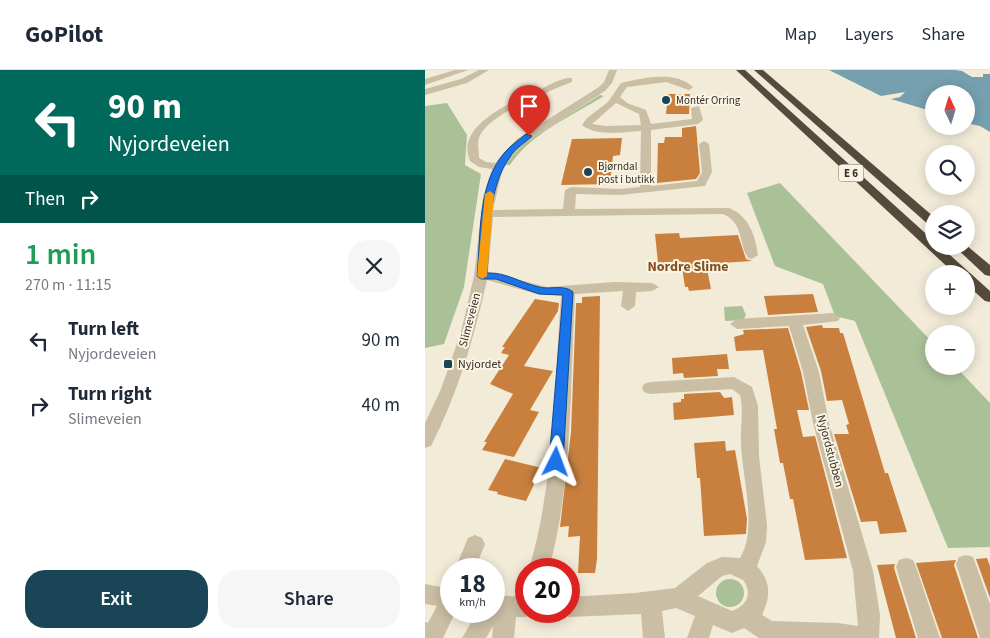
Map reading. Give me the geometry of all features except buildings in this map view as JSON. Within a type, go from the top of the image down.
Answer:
[{"type":"highway","name":"E 6","points":[[740,70],[953,265]]},
{"type":"highway","name":"E 6","points":[[758,70],[925,215]]},
{"type":"highway","points":[[970,255],[990,272]]},
{"type":"highway","points":[[975,285],[990,298]]},
{"type":"street","points":[[425,82],[464,70]]},
{"type":"street","points":[[425,92],[464,81],[485,70]]},
{"type":"street","name":"Slimeveien","points":[[425,441],[449,389],[460,356],[481,276],[491,188],[498,166],[521,141],[602,89],[608,83],[613,70]]},
{"type":"street","points":[[630,84],[639,70]]},
{"type":"street","points":[[498,166],[483,165],[475,160],[474,142],[481,127],[523,100],[569,80]]},
{"type":"street","points":[[689,87],[679,82],[663,80],[624,85],[618,94],[587,123],[589,128],[612,130],[695,122],[698,120],[696,108]]},
{"type":"street","points":[[602,89],[618,94],[624,105],[643,112],[647,126],[645,190]]},
{"type":"street","points":[[569,211],[571,190],[620,192],[693,186],[703,183],[707,172],[704,144]]},
{"type":"street","points":[[488,214],[569,211],[725,210],[733,213],[747,231],[752,255]]},
{"type":"street","points":[[481,276],[497,276],[539,291],[568,292],[615,286],[630,288],[652,286]]},
{"type":"street","points":[[628,306],[630,288]]},
{"type":"street","points":[[542,558],[549,534],[555,496],[568,292]]},
{"type":"street","points":[[737,324],[833,318]]},
{"type":"street","name":"Nyjordstubben","points":[[746,617],[775,635],[838,634],[866,638],[869,615],[863,571],[821,422],[811,372],[795,321]]},
{"type":"street","points":[[650,388],[734,383],[742,386],[747,393],[751,416],[749,442],[757,525],[754,554],[744,569]]},
{"type":"street","points":[[469,558],[475,544]]},
{"type":"street","points":[[966,564],[990,635]]},
{"type":"street","points":[[580,605],[677,598],[722,566],[731,565],[744,569],[755,578],[759,590],[756,606],[746,617],[732,622],[677,598]]},
{"type":"street","points":[[906,567],[929,638]]},
{"type":"street","points":[[425,594],[440,597]]},
{"type":"street","points":[[650,601],[654,638]]},
{"type":"street","points":[[699,638],[707,612]]},
{"type":"street","points":[[425,633],[434,634],[440,622]]},
{"type":"street","points":[[473,638],[487,623]]},
{"type":"street","points":[[502,623],[503,638]]},
{"type":"green space","points":[[600,95],[604,96],[541,134],[510,165],[505,165],[524,143]]},
{"type":"green space","points":[[447,103],[467,135],[465,165],[481,174],[464,287],[444,344],[425,348],[425,106]]},
{"type":"green space","points":[[780,183],[925,335],[925,375],[964,375],[990,403],[990,547],[948,548],[855,321],[835,316],[823,284],[775,266],[747,193]]},
{"type":"green space","points":[[742,306],[746,315],[743,320],[725,321],[724,307]]},
{"type":"green space","points":[[730,579],[740,583],[744,593],[740,603],[730,607],[720,603],[716,593],[720,583]]},
{"type":"water","points":[[829,70],[955,70],[962,71],[972,77],[983,77],[983,74],[990,74],[990,132],[975,125],[975,85],[925,85],[925,109],[891,99],[900,97],[905,92],[881,96]]},
{"type":"slow traffic","points":[[482,276],[490,194]]},
{"type":"place","name":"Montér Orring","points":[[666,100]]},
{"type":"place","name":"Bjørndal post i butikk","points":[[588,172]]},
{"type":"place","name":"Nyjordet","points":[[448,364]]},
{"type":"district","name":"Nordre Slime","points":[[688,267]]},
{"type":"route","points":[[529,136],[508,153],[498,166],[495,174],[489,197],[481,276],[497,276],[539,291],[568,292],[556,462]]}]
